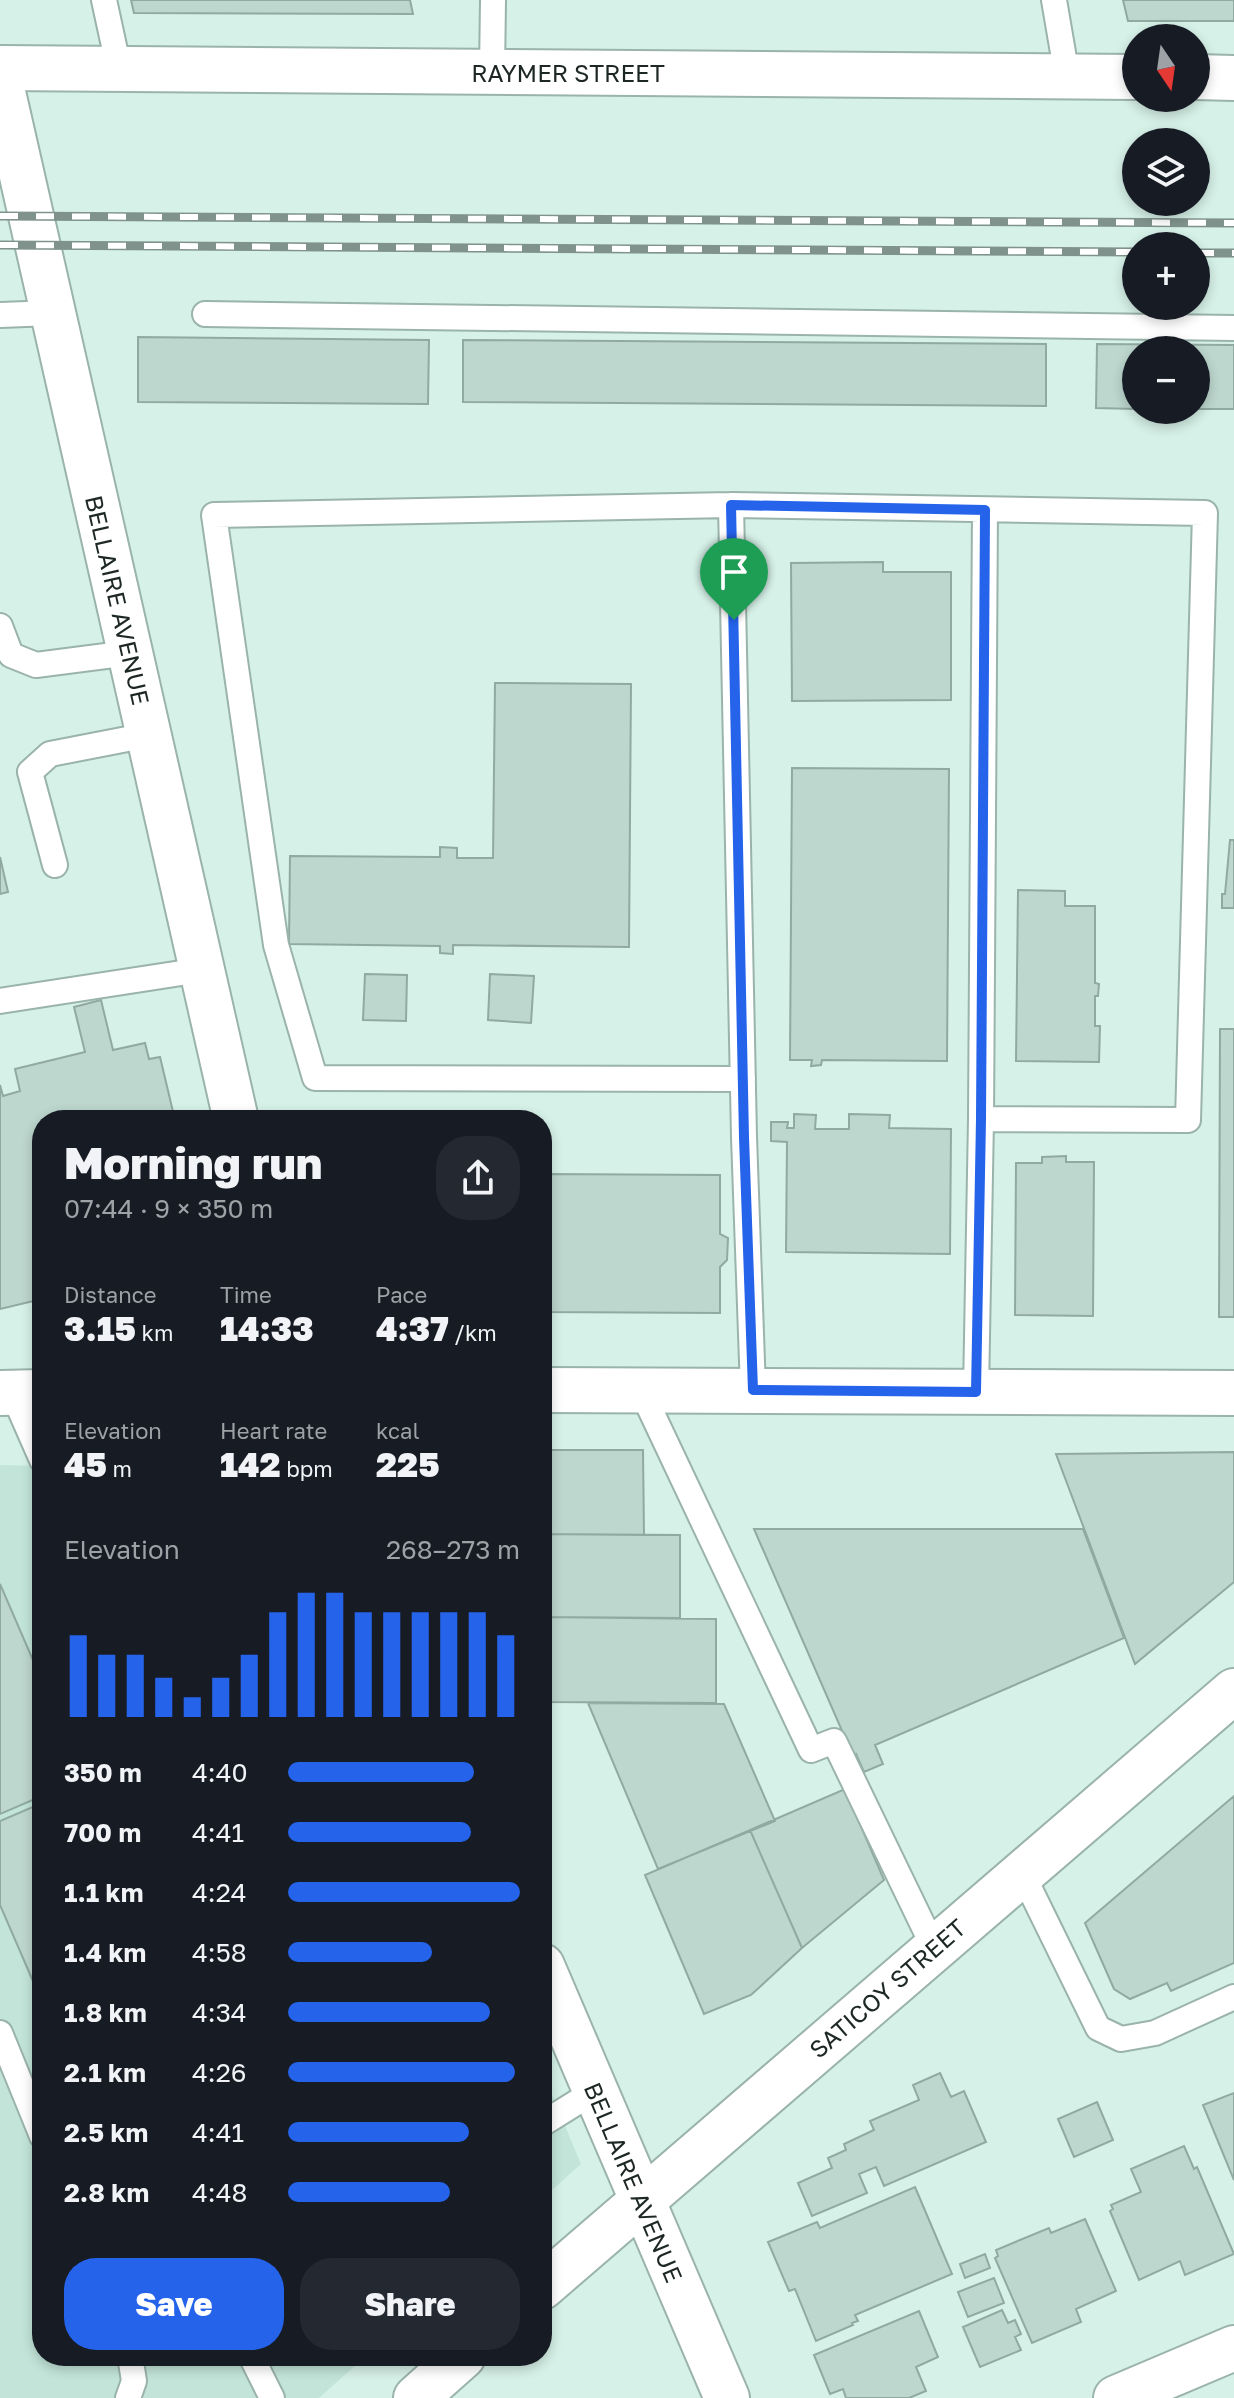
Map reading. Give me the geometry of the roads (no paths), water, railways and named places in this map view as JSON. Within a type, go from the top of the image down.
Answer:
[{"type":"street","name":"RAYMER STREET","points":[[0,68],[1122,77]]},
{"type":"street","points":[[1210,77],[1234,78]]},
{"type":"street","name":"BELLAIRE AVENUE","points":[[0,79],[234,1110]]},
{"type":"street","points":[[552,1390],[1234,1393]]},
{"type":"street","name":"SATICOY STREET","points":[[552,2278],[1234,1691]]},
{"type":"street","name":"BELLAIRE AVENUE","points":[[552,1990],[727,2398]]},
{"type":"street","points":[[1116,2398],[1234,2348]]},
{"type":"street","points":[[416,2398],[452,2366]]},
{"type":"lane","points":[[104,0],[119,69]]},
{"type":"lane","points":[[492,72],[493,0]]},
{"type":"lane","points":[[1054,0],[1067,76]]},
{"type":"lane","points":[[0,315],[53,313]]},
{"type":"lane","points":[[205,314],[1234,328]]},
{"type":"lane","points":[[731,505],[753,1390]]},
{"type":"lane","points":[[743,1079],[315,1078],[276,945],[214,515],[731,505],[1205,513],[1188,1120],[981,1119]]},
{"type":"lane","points":[[976,1392],[985,510]]},
{"type":"lane","points":[[0,626],[11,655],[36,665],[129,653]]},
{"type":"lane","points":[[55,865],[30,772],[50,754],[148,735]]},
{"type":"lane","points":[[0,1001],[201,970]]},
{"type":"lane","points":[[641,1390],[811,1750],[834,1741],[934,1948]]},
{"type":"lane","points":[[18,1392],[32,1432]]},
{"type":"lane","points":[[1022,1873],[1098,2028],[1121,2039],[1155,2033],[1234,1997]]},
{"type":"lane","points":[[0,2033],[32,2111]]},
{"type":"lane","points":[[552,2118],[595,2091]]},
{"type":"lane","points":[[128,2398],[134,2381],[132,2366]]},
{"type":"lane","points":[[256,2366],[272,2398]]},
{"type":"railway","points":[[0,216],[1234,223]]},
{"type":"railway","points":[[0,245],[1122,252]]},
{"type":"railway","points":[[1210,253],[1234,253]]}]
